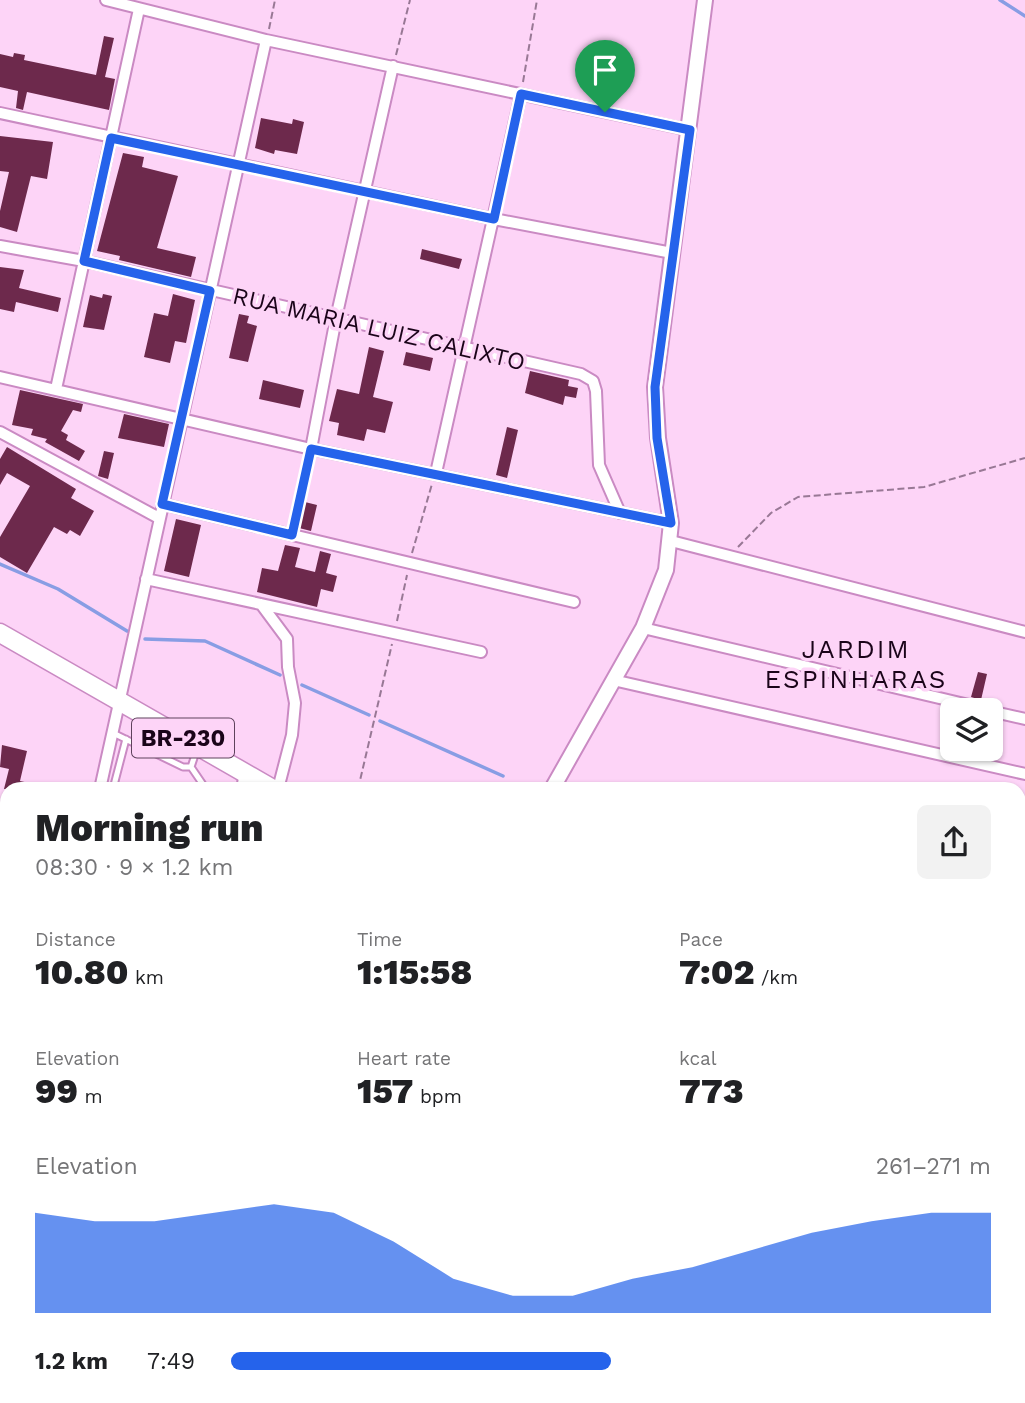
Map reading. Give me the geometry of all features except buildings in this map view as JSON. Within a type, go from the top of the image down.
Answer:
[{"type":"highway","name":"BR-230","points":[[0,633],[198,746],[244,781]]},
{"type":"main road","points":[[556,782],[643,628],[666,570],[671,523],[657,438],[655,387],[705,0]]},
{"type":"street","points":[[106,0],[266,40],[690,130]]},
{"type":"street","points":[[56,389],[139,9]]},
{"type":"street","points":[[102,782],[266,40]]},
{"type":"street","points":[[311,449],[364,191],[393,66]]},
{"type":"street","points":[[436,473],[461,349],[494,219],[521,94]]},
{"type":"street","points":[[0,113],[494,219],[672,253]]},
{"type":"street","name":"RUA MARIA LUIZ CALIXTO","points":[[0,246],[84,261],[337,318],[461,349],[569,371],[593,381],[598,402],[599,465],[620,513]]},
{"type":"street","points":[[0,377],[311,449],[671,523]]},
{"type":"street","points":[[0,432],[159,518]]},
{"type":"street","points":[[162,504],[574,602]]},
{"type":"street","points":[[671,541],[1025,632]]},
{"type":"street","points":[[146,579],[481,652]]},
{"type":"street","points":[[260,604],[287,639],[288,667],[295,703],[292,735],[277,782]]},
{"type":"street","points":[[643,628],[940,699]]},
{"type":"street","points":[[613,680],[1025,774]]},
{"type":"street","points":[[1003,714],[1025,719]]},
{"type":"lane","points":[[113,733],[183,767],[191,767]]},
{"type":"lane","points":[[115,782],[126,739]]},
{"type":"lane","points":[[191,767],[198,746]]},
{"type":"lane","points":[[191,767],[201,782]]},
{"type":"path","points":[[266,40],[275,0]]},
{"type":"path","points":[[393,66],[410,0]]},
{"type":"path","points":[[521,94],[537,0]]},
{"type":"path","points":[[292,535],[311,449]]},
{"type":"path","points":[[729,557],[771,513],[798,496],[923,487],[1025,458]]},
{"type":"path","points":[[360,782],[395,633]]},
{"type":"waterway","points":[[1000,0],[1025,16]]},
{"type":"waterway","points":[[0,564],[58,589],[127,631]]},
{"type":"waterway","points":[[145,639],[205,641],[280,675]]},
{"type":"waterway","points":[[302,685],[369,715]]},
{"type":"waterway","points":[[380,721],[503,776]]},
{"type":"district","name":"JARDIM ESPINHARAS","points":[[856,664]]},
{"type":"route","points":[[521,94],[605,112],[690,130],[655,387],[657,438],[671,523],[311,449],[292,535],[162,504],[210,291],[84,261],[111,138],[494,219],[521,94]]}]
